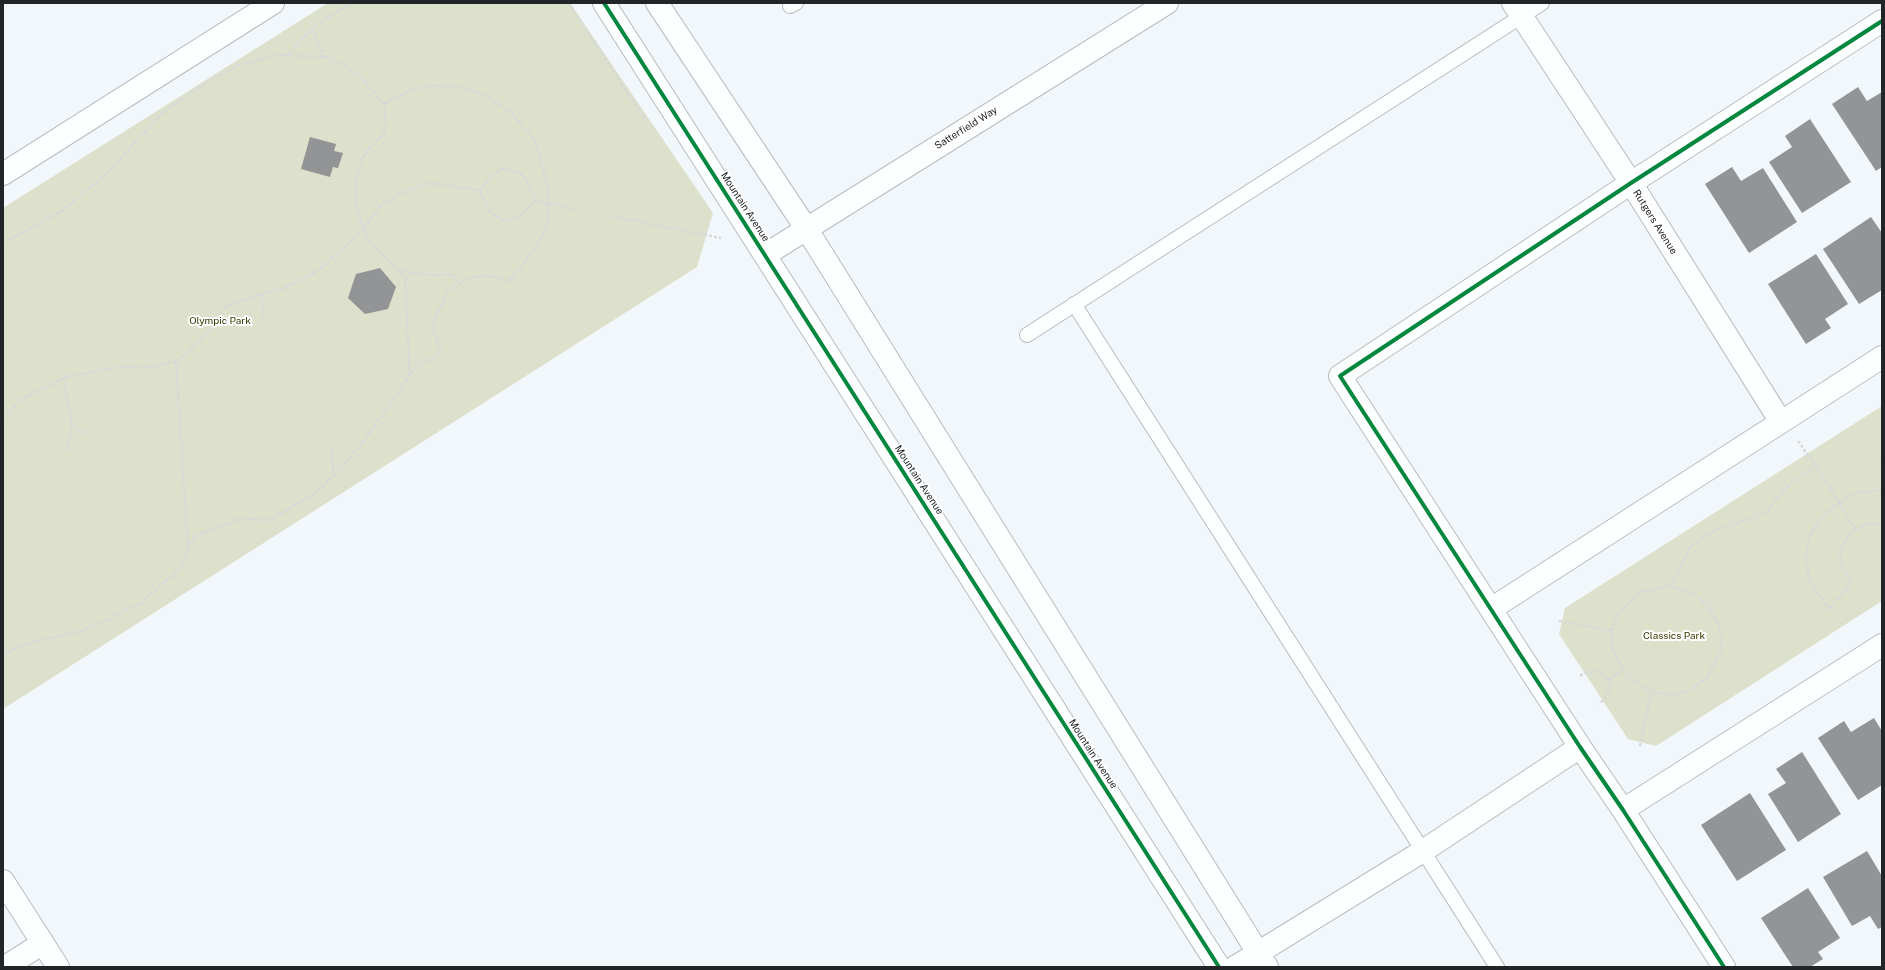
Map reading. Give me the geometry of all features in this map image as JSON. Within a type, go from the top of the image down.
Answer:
[{"type":"street","points":[[3,174],[272,3]]},
{"type":"street","name":"Mountain Avenue","points":[[604,3],[1220,967]]},
{"type":"street","points":[[656,3],[806,228],[1262,960]]},
{"type":"street","name":"Satterfield Way","points":[[766,255],[806,228],[1167,3]]},
{"type":"street","name":"Rutgers Avenue","points":[[1518,10],[1631,183],[1781,422]]},
{"type":"street","points":[[1724,967],[1340,376],[1631,183],[1882,21]]},
{"type":"street","points":[[1491,609],[1882,357]]},
{"type":"street","points":[[1623,810],[1882,645]]},
{"type":"street","points":[[1235,967],[1262,960],[1580,747]]},
{"type":"street","points":[[3,881],[58,967]]},
{"type":"street","points":[[5,967],[43,943]]},
{"type":"lane","points":[[1027,335],[1518,10],[1542,3]]},
{"type":"lane","points":[[1074,304],[1497,967]]},
{"type":"path","points":[[288,56],[312,28],[351,3]]},
{"type":"path","points":[[569,3],[649,126]]},
{"type":"path","points":[[312,28],[324,57]]},
{"type":"path","points":[[3,241],[19,235],[63,210],[107,173],[162,113],[212,79],[240,65],[274,54],[324,57],[346,66],[366,82],[383,104],[400,95],[426,86],[450,85],[478,91],[507,109],[534,139],[548,185],[548,218],[539,241],[528,259],[509,281],[495,277],[471,277],[448,291],[432,325],[441,352],[414,368],[371,431],[341,469],[313,495],[270,520],[238,519],[194,537],[181,568],[141,603],[85,630],[31,642],[3,655]]},
{"type":"path","points":[[386,102],[384,134],[371,146],[361,162],[355,186],[357,213],[374,246],[405,277],[410,374]]},
{"type":"path","points":[[480,190],[491,177],[501,169],[513,169],[523,175],[531,188],[535,201]]},
{"type":"path","points":[[3,418],[23,398],[68,376],[120,367],[154,367],[180,360],[210,330],[226,307],[261,294],[282,289],[316,272],[364,229],[380,206],[399,194],[430,183],[480,190]]},
{"type":"path","points":[[480,190],[484,204],[492,215],[506,222],[521,215],[535,201],[548,202],[576,209]]},
{"type":"path","points":[[611,216],[721,239],[721,233]]},
{"type":"path","points":[[396,268],[413,274],[431,276],[452,274],[460,284]]},
{"type":"path","points":[[261,294],[264,319]]},
{"type":"path","points":[[176,362],[188,551]]},
{"type":"path","points":[[63,378],[72,424],[67,450]]},
{"type":"path","points":[[72,424],[86,434]]},
{"type":"path","points":[[331,449],[334,475]]},
{"type":"path","points":[[1882,457],[1882,471]]},
{"type":"path","points":[[1671,586],[1690,547],[1711,532],[1756,517],[1768,510],[1786,489],[1805,473],[1816,467],[1855,530]]},
{"type":"path","points":[[1882,490],[1856,493],[1839,502],[1820,519],[1809,537],[1806,559],[1810,582],[1828,610],[1852,583],[1845,574],[1840,557],[1846,539],[1855,530],[1875,523],[1882,524]]},
{"type":"path","points":[[1671,586],[1694,594],[1708,606],[1719,625],[1722,649],[1707,678],[1690,691],[1669,695],[1648,691],[1622,670],[1611,646],[1612,631],[1613,624],[1622,610],[1642,592],[1671,586]]},
{"type":"path","points":[[1559,621],[1612,631]]},
{"type":"path","points":[[1580,676],[1595,670],[1605,675],[1608,679],[1611,688],[1607,697],[1599,704]]},
{"type":"path","points":[[1608,679],[1622,670]]},
{"type":"path","points":[[1640,746],[1651,692]]},
{"type":"green space","name":"Olympic Park","points":[[328,3],[570,3],[713,213],[697,267],[3,709],[3,208]]},
{"type":"green space","name":"Classics Park","points":[[1882,406],[1882,601],[1656,746],[1628,739],[1559,634],[1565,608]]},
{"type":"building","points":[[1858,87],[1867,101],[1882,92],[1882,167],[1876,171],[1832,104]]},
{"type":"building","points":[[1810,119],[1851,182],[1802,213],[1769,162],[1792,147],[1785,136]]},
{"type":"building","points":[[310,137],[336,144],[334,151],[343,153],[338,168],[333,167],[330,177],[301,169]]},
{"type":"building","points":[[1732,167],[1741,181],[1763,168],[1797,222],[1749,253],[1705,184]]},
{"type":"building","points":[[1871,217],[1882,233],[1882,290],[1859,304],[1823,249]]},
{"type":"building","points":[[1816,254],[1848,304],[1825,319],[1831,328],[1806,344],[1768,284]]},
{"type":"building","points":[[380,268],[396,287],[388,309],[365,314],[348,298],[356,274]]},
{"type":"building","points":[[1874,718],[1882,731],[1882,785],[1858,800],[1818,738],[1844,721],[1851,732]]},
{"type":"building","points":[[1802,752],[1841,814],[1798,842],[1768,794],[1786,783],[1776,769]]},
{"type":"building","points":[[1750,793],[1786,850],[1737,881],[1701,825]]},
{"type":"building","points":[[1867,851],[1882,876],[1882,927],[1878,929],[1870,916],[1852,926],[1823,877]]},
{"type":"building","points":[[1808,888],[1840,938],[1818,952],[1823,959],[1810,967],[1793,967],[1761,918]]},
{"type":"cycle path","points":[[604,3],[1219,967]]},
{"type":"cycle path","points":[[1724,967],[1340,376],[1631,183],[1882,21]]}]
